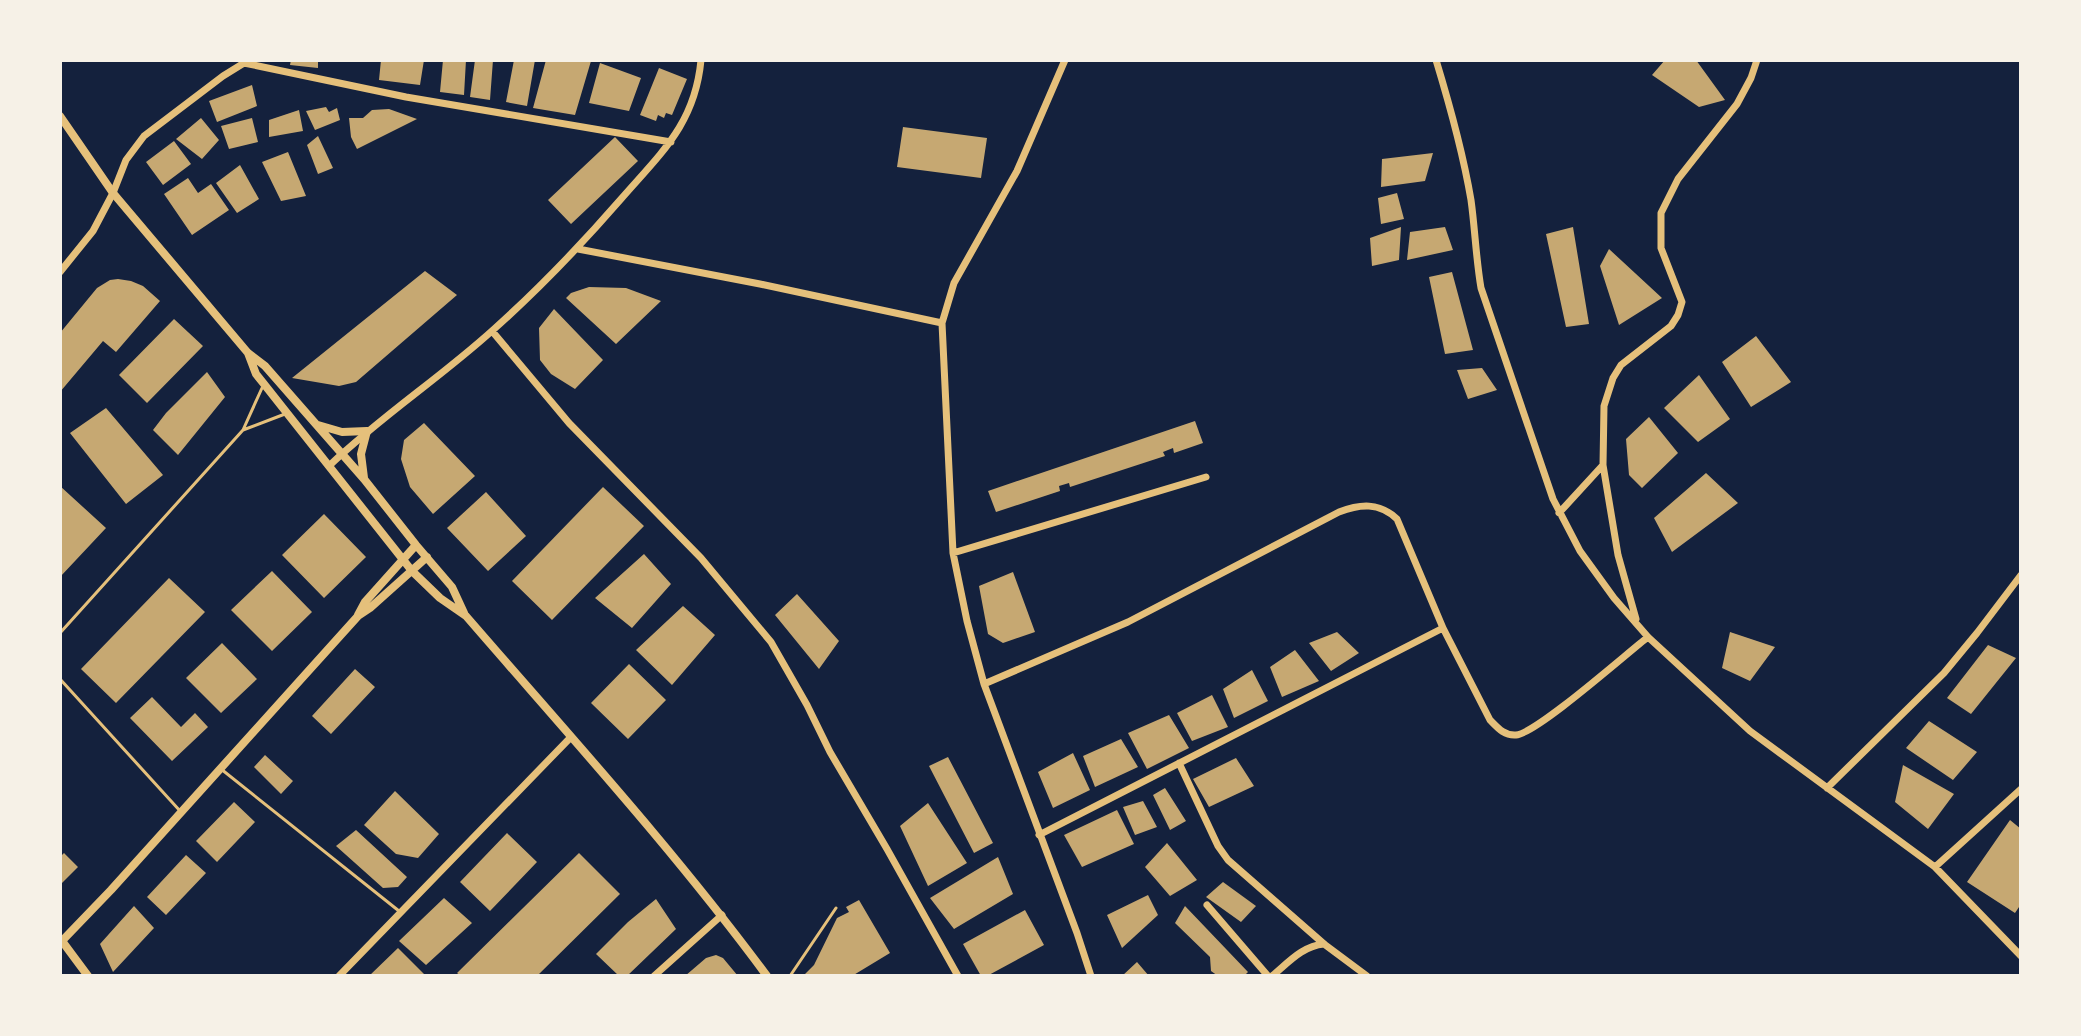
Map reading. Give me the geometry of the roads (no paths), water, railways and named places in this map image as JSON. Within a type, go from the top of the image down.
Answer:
[{"type":"street","points":[[329,466],[367,431],[492,331],[578,249],[671,142],[687,116],[694,97],[701,60]]},
{"type":"street","points":[[1065,60],[1017,171],[954,283],[942,323],[953,553],[972,645],[1091,976]]},
{"type":"street","points":[[1436,60],[1458,137],[1471,202],[1481,288],[1544,476],[1559,513],[1595,573],[1648,637],[1750,731],[1935,867],[2021,956]]},
{"type":"street","points":[[1637,624],[1618,555],[1603,465],[1607,391],[1621,365],[1671,326],[1678,315],[1682,302],[1661,248],[1661,213],[1678,179],[1737,104],[1757,60]]},
{"type":"street","points":[[60,272],[93,231],[126,160],[144,136],[245,62],[406,97],[671,142]]},
{"type":"street","points":[[60,116],[113,193],[248,353],[265,366],[318,425],[452,587],[466,616]]},
{"type":"street","points":[[578,249],[942,323]]},
{"type":"street","points":[[492,331],[569,423],[730,590],[771,642],[958,976]]},
{"type":"street","points":[[248,353],[256,374],[412,571],[440,598],[466,616],[722,915],[767,976]]},
{"type":"street","points":[[318,425],[342,432],[367,431]]},
{"type":"street","points":[[364,479],[361,454],[367,431]]},
{"type":"street","points":[[1559,513],[1603,465]]},
{"type":"street","points":[[953,553],[1206,477]]},
{"type":"street","points":[[984,684],[1128,622],[1339,512],[1359,506],[1378,507],[1389,511],[1397,519],[1443,628],[1490,720],[1501,731],[1518,735],[1540,724],[1648,637]]},
{"type":"street","points":[[358,616],[365,602],[416,545]]},
{"type":"street","points":[[88,976],[61,942],[358,616],[427,557]]},
{"type":"street","points":[[1827,788],[1944,673],[2021,575]]},
{"type":"street","points":[[1039,835],[1443,628]]},
{"type":"street","points":[[339,976],[571,737]]},
{"type":"street","points":[[1179,763],[1218,846],[1228,860],[1324,944],[1367,976]]},
{"type":"street","points":[[1935,867],[2021,789]]},
{"type":"street","points":[[1207,905],[1270,976],[1298,954],[1324,944]]},
{"type":"street","points":[[654,976],[722,915]]},
{"type":"lane","points":[[60,633],[243,430],[264,384]]},
{"type":"lane","points":[[243,430],[287,413]]},
{"type":"lane","points":[[60,679],[181,812]]},
{"type":"lane","points":[[221,769],[401,913]]},
{"type":"lane","points":[[790,976],[836,908]]}]
